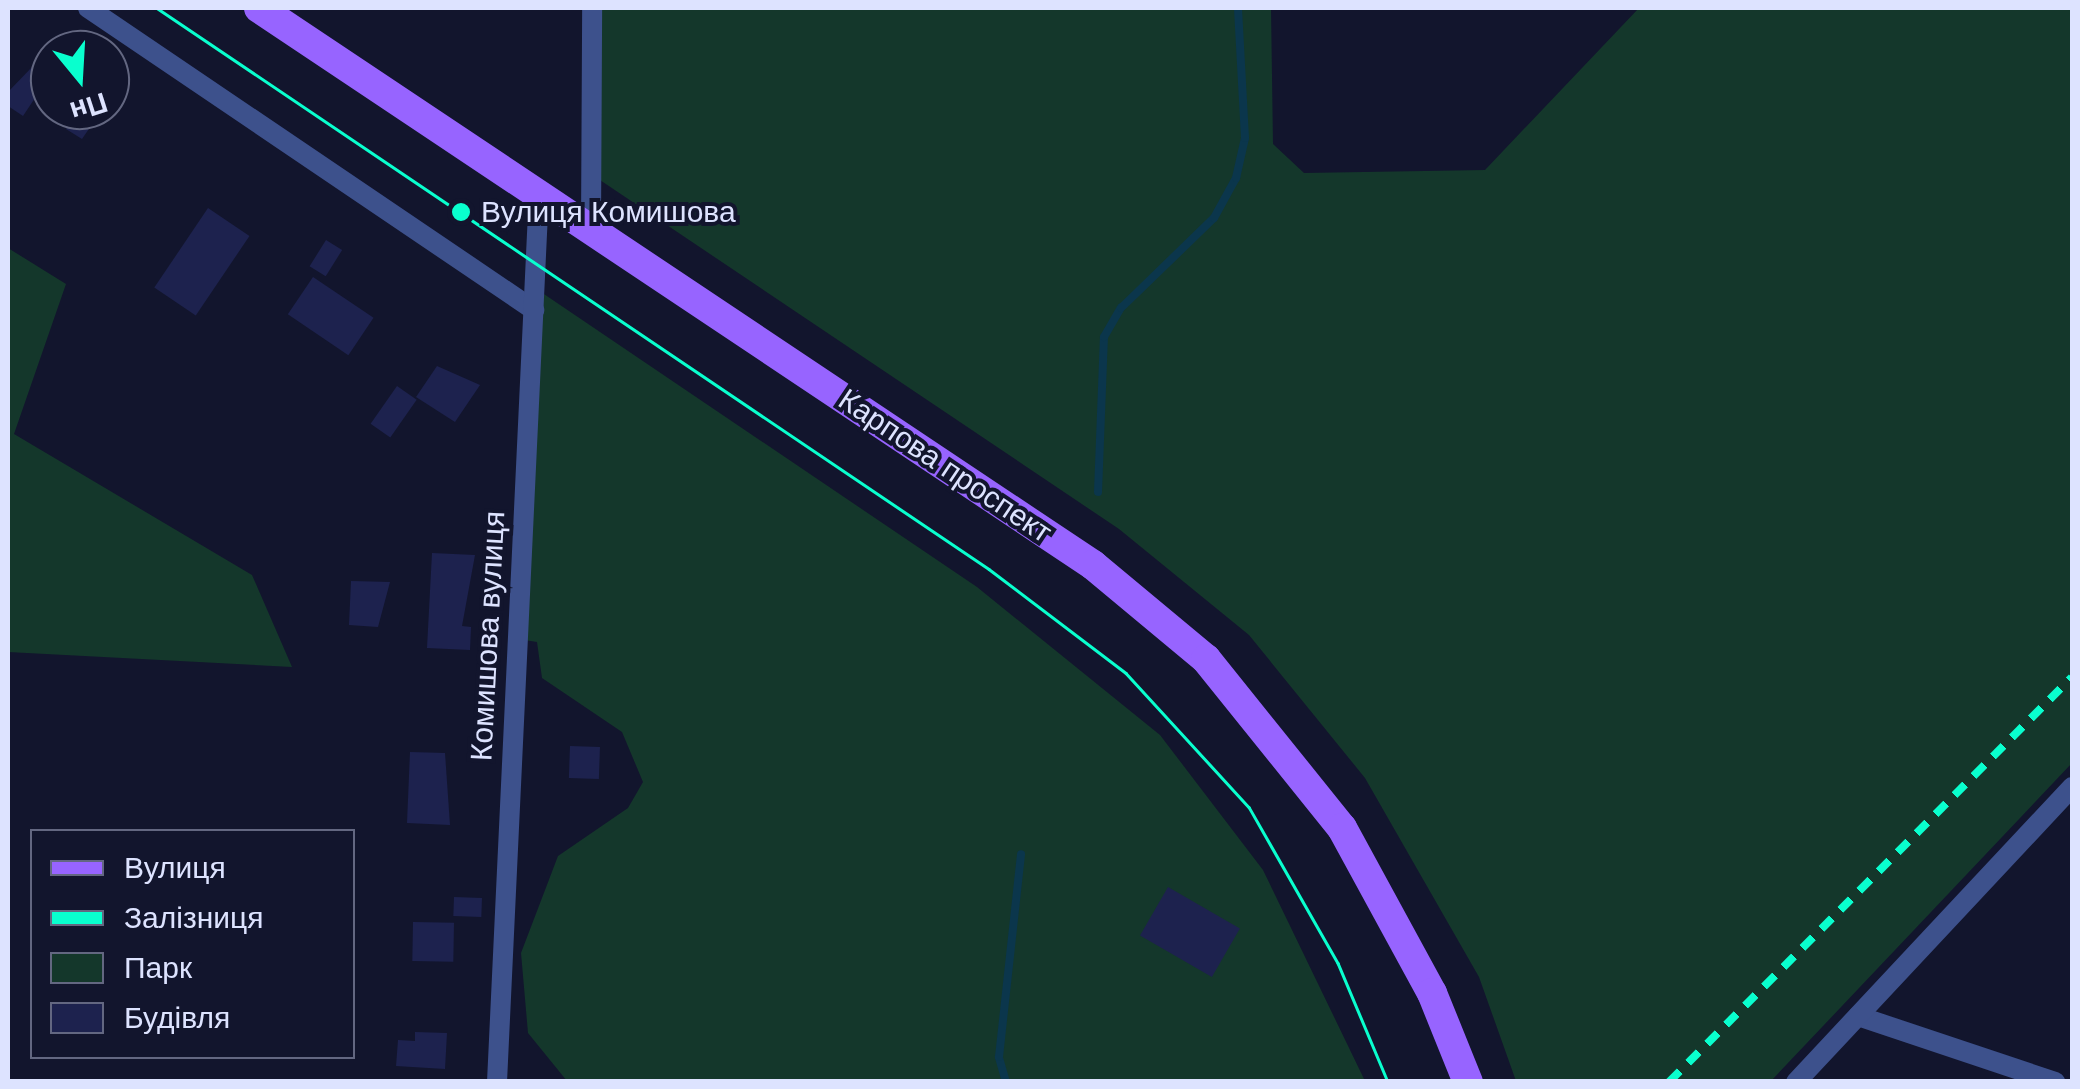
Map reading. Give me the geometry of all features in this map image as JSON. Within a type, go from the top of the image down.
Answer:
[{"type":"main road","name":"Карпова проспект","points":[[259,8],[1093,566],[1206,659],[1342,828],[1432,993],[1468,1082]]},
{"type":"street","points":[[88,8],[534,310]]},
{"type":"street","points":[[591,228],[592,8]]},
{"type":"street","name":"Комишова вулиця","points":[[497,1082],[539,194]]},
{"type":"street","points":[[1796,1082],[2072,787]]},
{"type":"street","points":[[1858,1016],[2055,1082]]},
{"type":"green space","points":[[592,8],[1271,8],[1273,144],[1304,173],[1485,170],[1639,8],[2072,8],[2072,763],[1771,1081],[1516,1081],[1479,977],[1365,778],[1249,635],[1119,529],[591,174]]},
{"type":"green space","points":[[8,248],[66,284],[14,434],[252,575],[292,667],[8,652]]},
{"type":"green space","points":[[535,288],[977,587],[1160,735],[1263,870],[1365,1081],[567,1081],[528,1033],[521,953],[558,856],[628,808],[643,782],[622,732],[542,678],[537,642],[518,639]]},
{"type":"building","points":[[30,69],[30,106],[23,116],[8,106],[8,92]]},
{"type":"building","points":[[68,130],[88,130],[82,139]]},
{"type":"building","points":[[208,208],[249,236],[196,316],[154,288]]},
{"type":"building","points":[[326,240],[342,250],[326,276],[310,266]]},
{"type":"building","points":[[313,277],[374,318],[348,355],[288,314]]},
{"type":"building","points":[[437,366],[480,385],[455,422],[416,397]]},
{"type":"building","points":[[397,386],[417,400],[390,437],[371,424]]},
{"type":"building","points":[[432,553],[475,555],[462,626],[471,627],[470,650],[427,648]]},
{"type":"building","points":[[351,581],[390,582],[378,627],[349,625]]},
{"type":"building","points":[[570,746],[600,747],[599,779],[569,778]]},
{"type":"building","points":[[410,752],[445,753],[450,825],[407,823]]},
{"type":"building","points":[[1168,887],[1240,928],[1212,977],[1140,935]]},
{"type":"building","points":[[454,897],[482,898],[481,917],[453,916]]},
{"type":"building","points":[[413,922],[454,923],[453,962],[412,961]]},
{"type":"building","points":[[415,1032],[447,1033],[445,1069],[396,1066],[398,1040],[415,1041]]},
{"type":"waterway","points":[[1098,492],[1104,337],[1121,308],[1214,218],[1236,178],[1245,138],[1238,8]]},
{"type":"waterway","points":[[1006,1082],[999,1057],[1021,854]]},
{"type":"tram line","points":[[157,8],[989,569],[1126,673],[1249,807],[1338,963],[1388,1082]]},
{"type":"railway","points":[[1669,1082],[2072,677]]},
{"type":"place","name":"Вулиця Комишова","points":[[461,212]]}]
